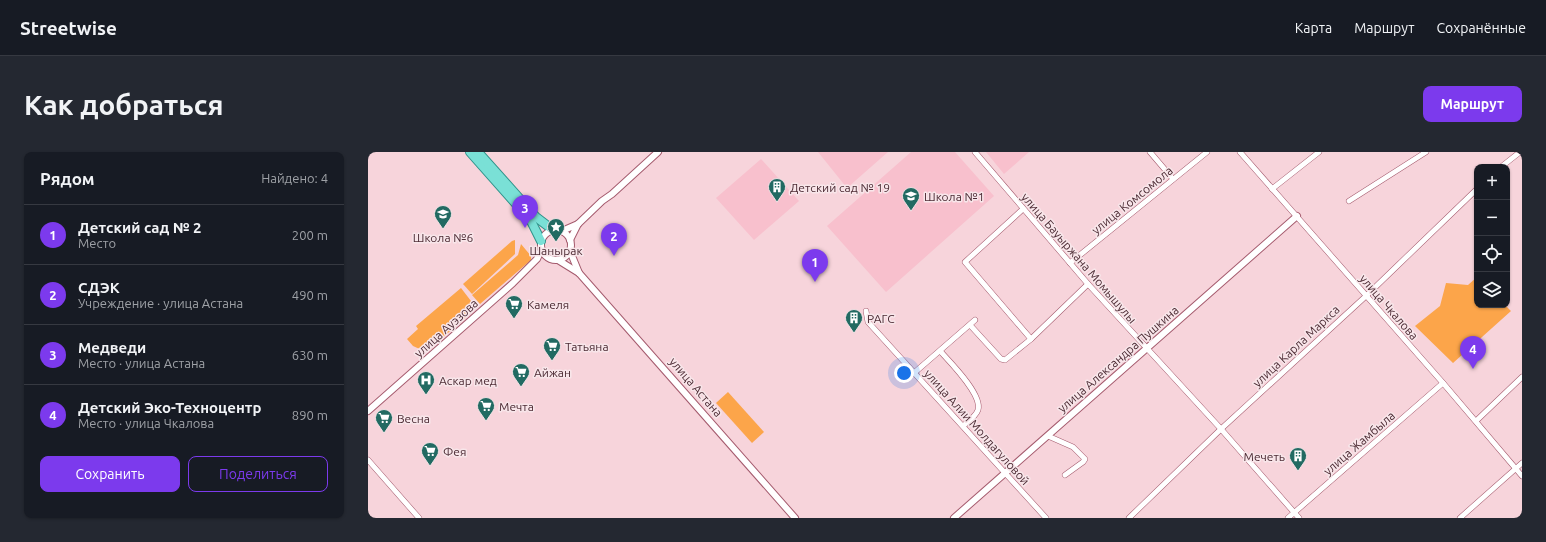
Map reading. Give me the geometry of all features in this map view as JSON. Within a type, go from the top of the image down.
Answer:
[{"type":"main road","points":[[470,152],[531,221],[541,241]]},
{"type":"main road","points":[[478,152],[536,218],[553,230]]},
{"type":"street","points":[[579,273],[570,251],[570,240],[578,224],[658,152]]},
{"type":"street","name":"улица Бауыржана Момышулы","points":[[975,152],[1088,284],[1221,429],[1300,518]]},
{"type":"street","points":[[1150,152],[1173,179]]},
{"type":"street","name":"улица Комсомола","points":[[1070,263],[1207,152]]},
{"type":"street","name":"улица Чкалова","points":[[1240,152],[1443,383],[1522,476]]},
{"type":"street","points":[[1272,189],[1319,152]]},
{"type":"street","points":[[1349,201],[1426,152]]},
{"type":"street","points":[[1505,164],[1520,152]]},
{"type":"street","name":"улица Карла Маркса","points":[[1128,518],[1221,429],[1366,296],[1474,192]]},
{"type":"street","points":[[1023,209],[965,262],[1031,339]]},
{"type":"street","name":"улица Александра Пушкина","points":[[954,518],[1004,472],[1048,436],[1297,216]]},
{"type":"street","points":[[578,224],[562,231],[553,230],[545,233],[541,241],[541,250],[537,259],[558,260],[579,273]]},
{"type":"street","points":[[562,231],[570,240]]},
{"type":"street","points":[[541,250],[549,259]]},
{"type":"street","points":[[558,260],[565,257],[570,251]]},
{"type":"street","name":"улица Ауэзова","points":[[368,411],[513,283],[537,259]]},
{"type":"street","name":"улица Астана","points":[[579,273],[795,518]]},
{"type":"street","points":[[970,325],[1001,359],[1005,360],[1031,339],[1088,284]]},
{"type":"street","name":"улица Алии Молдагуловой","points":[[866,311],[868,322],[1046,518]]},
{"type":"street","points":[[914,372],[975,320]]},
{"type":"street","points":[[940,351],[976,396],[979,407],[978,412],[963,426]]},
{"type":"street","points":[[1476,421],[1522,377]]},
{"type":"street","name":"улица Жамбыла","points":[[1288,518],[1443,383]]},
{"type":"street","points":[[1048,436],[1073,447],[1085,459],[1084,462],[1065,475]]},
{"type":"street","points":[[368,460],[419,518]]},
{"type":"street","points":[[1460,518],[1522,463]]},
{"type":"shaded area","points":[[818,152],[888,152],[847,188]]},
{"type":"shaded area","name":"Школа №1","points":[[911,152],[955,152],[994,196],[886,292],[827,226]]},
{"type":"shaded area","points":[[986,152],[1029,152],[1004,174]]},
{"type":"shaded area","points":[[761,159],[799,201],[754,240],[716,198]]},
{"type":"shaded area","points":[[515,240],[515,254],[472,294],[463,284]]},
{"type":"shaded area","points":[[521,244],[531,256],[531,260],[480,304],[472,295],[518,255]]},
{"type":"shaded area","points":[[1474,280],[1474,308],[1508,308],[1511,311],[1453,363],[1415,326],[1440,306],[1446,283],[1468,285]]},
{"type":"shaded area","points":[[461,288],[471,301],[469,314],[433,346],[424,351],[413,346],[407,339],[418,329],[416,326]]},
{"type":"shaded area","points":[[728,392],[764,432],[752,443],[716,403]]},
{"type":"place","name":"Детский сад № 19","points":[[777,202]]},
{"type":"place","name":"Школа №1","points":[[911,211]]},
{"type":"place","name":"Медведи","points":[[525,228]]},
{"type":"place","name":"Школа №6","points":[[443,229]]},
{"type":"place","name":"Шанырак","points":[[556,242]]},
{"type":"place","name":"СДЭК","points":[[614,256]]},
{"type":"place","name":"Детский сад № 2","points":[[815,282]]},
{"type":"place","name":"Камеля","points":[[514,319]]},
{"type":"place","name":"РАГС","points":[[854,333]]},
{"type":"place","name":"Татьяна","points":[[552,361]]},
{"type":"place","name":"Детский Эко-Техноцентр","points":[[1473,369]]},
{"type":"place","name":"Айжан","points":[[521,387]]},
{"type":"place","name":"Аскар мед","points":[[426,395]]},
{"type":"place","name":"Мечта","points":[[486,421]]},
{"type":"place","name":"Весна","points":[[384,433]]},
{"type":"place","name":"Фея","points":[[430,466]]},
{"type":"place","name":"Мечеть","points":[[1298,471]]}]
